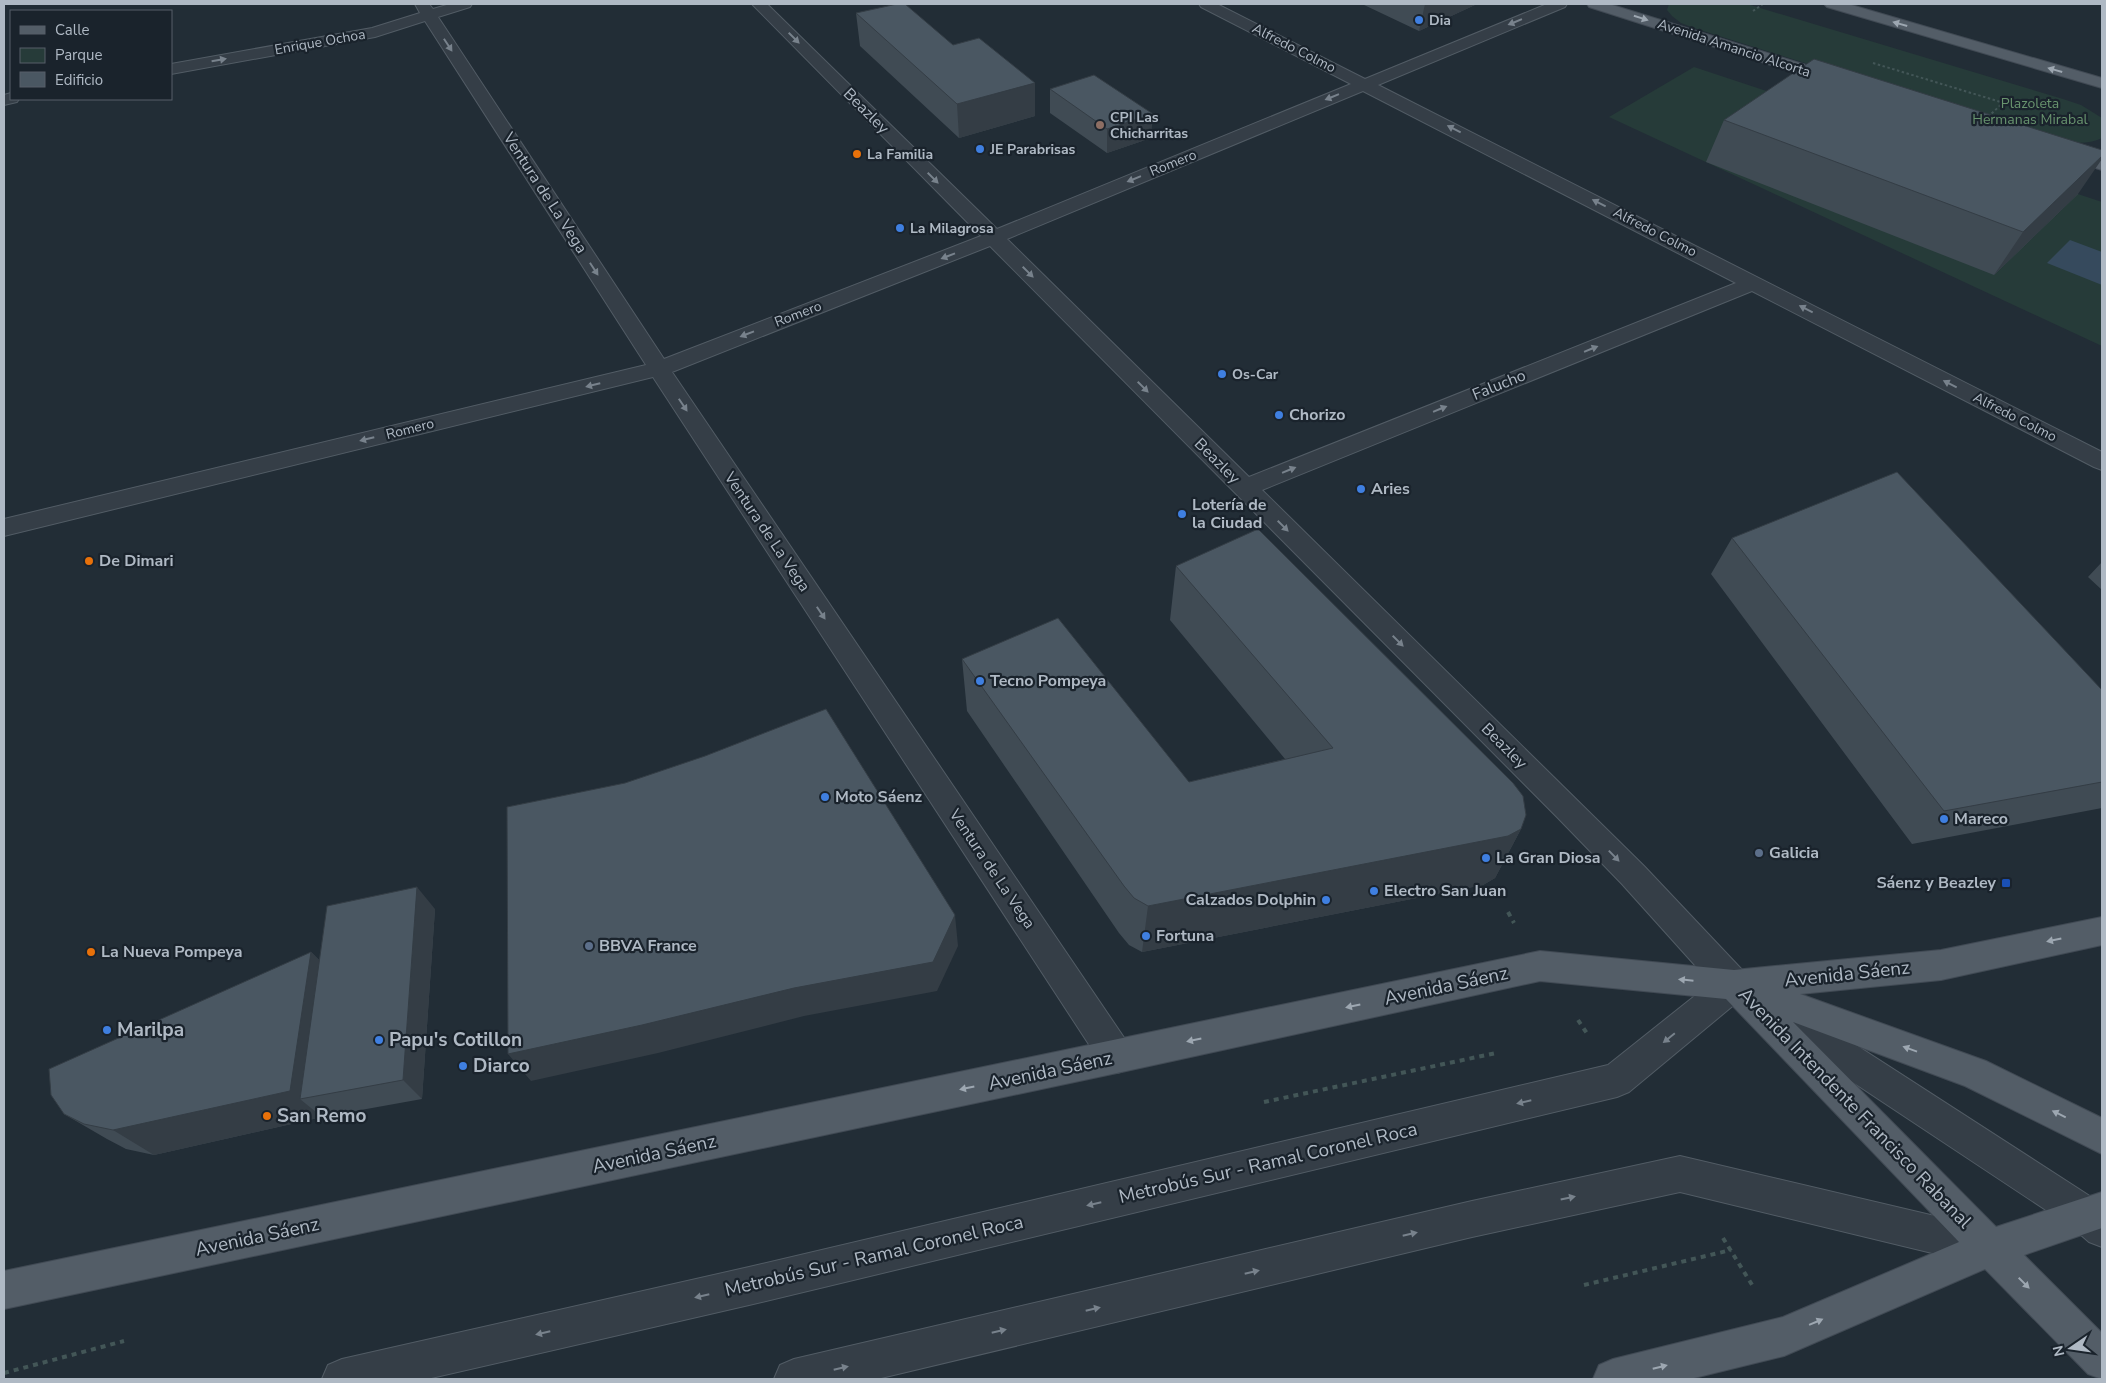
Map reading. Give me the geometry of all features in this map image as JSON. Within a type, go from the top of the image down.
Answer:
[{"type":"main road","name":"Avenida Amancio Alcorta","points":[[1594,4],[1850,85]]},
{"type":"main road","points":[[1832,4],[2102,83]]},
{"type":"main road","points":[[2045,146],[2102,164]]},
{"type":"main road","name":"Avenida Sáenz","points":[[4,1290],[1117,1057],[1540,966],[1734,985],[1941,965],[2102,931]]},
{"type":"main road","name":"Avenida Intendente Francisco Rabanal","points":[[1734,985],[1974,1073],[2102,1136]]},
{"type":"main road","name":"Avenida Intendente Francisco Rabanal","points":[[1734,985],[2102,1360]]},
{"type":"main road","points":[[1612,1379],[1784,1336],[1990,1248],[2097,1218]]},
{"type":"street","name":"Enrique Ochoa","points":[[172,69],[375,32],[425,10],[465,4]]},
{"type":"street","name":"Beazley","points":[[759,4],[1568,809],[1633,875],[1734,985]]},
{"type":"street","name":"Alfredo Colmo","points":[[1206,4],[2102,462]]},
{"type":"street","name":"Romero","points":[[4,528],[659,369],[993,238],[1560,4]]},
{"type":"street","name":"Ventura de La Vega","points":[[425,10],[659,369],[1117,1057]]},
{"type":"street","name":"Falucho","points":[[1244,488],[1754,283]]},
{"type":"street","points":[[1734,985],[2097,1218]]},
{"type":"street","name":"Metrobús Sur - Ramal Coronel Roca","points":[[342,1379],[778,1279],[1618,1080],[1734,985]]},
{"type":"street","points":[[794,1379],[1472,1219],[1680,1174],[1990,1248]]},
{"type":"path","points":[[1578,1036],[1588,1034]]},
{"type":"path","points":[[1264,1102],[1502,1052]]},
{"type":"path","points":[[1584,1285],[1731,1250]]},
{"type":"path","points":[[4,1373],[124,1342]]},
{"type":"green space","name":"Plazoleta Hermanas Mirabal","points":[[1669,4],[1747,4],[2063,99],[2081,105],[2102,118],[2102,138],[2078,143],[2036,136],[1694,28],[1681,23],[1672,16],[1667,10]]},
{"type":"green space","points":[[1694,67],[2102,202],[2102,346],[1609,117]]},
{"type":"water","points":[[2070,240],[2102,252],[2102,285],[2047,263]]},
{"type":"building","points":[[905,4],[953,45],[979,38],[1035,83],[957,104],[856,13]]},
{"type":"building","points":[[1814,59],[2102,150],[2102,156],[2023,232],[1724,120]]},
{"type":"building","points":[[1094,75],[1153,114],[1107,129],[1050,89]]},
{"type":"building","points":[[1897,472],[2102,690],[2102,782],[1944,811],[1732,538]]},
{"type":"building","points":[[1258,529],[1513,783],[1523,796],[1526,815],[1521,829],[1508,836],[1148,906],[1134,898],[962,659],[1058,618],[1189,782],[1333,748],[1176,566]]},
{"type":"building","points":[[826,709],[955,915],[933,962],[794,988],[642,1025],[508,1054],[507,807],[625,783],[705,756]]},
{"type":"building","name":"Papu's Cotillon","points":[[417,887],[403,1080],[300,1099],[327,906]]},
{"type":"building","points":[[311,952],[290,1091],[113,1130],[84,1124],[64,1114],[51,1095],[49,1069]]},
{"type":"place","name":"Dia","points":[[1419,20]]},
{"type":"place","name":"CPI Las Chicharritas","points":[[1100,125]]},
{"type":"place","name":"JE Parabrisas","points":[[980,149]]},
{"type":"place","name":"La Familia","points":[[857,154]]},
{"type":"place","name":"La Milagrosa","points":[[900,228]]},
{"type":"place","name":"Os-Car","points":[[1222,374]]},
{"type":"place","name":"Chorizo","points":[[1279,415]]},
{"type":"place","name":"Aries","points":[[1361,489]]},
{"type":"place","name":"Lotería de la Ciudad","points":[[1182,514]]},
{"type":"place","name":"De Dimari","points":[[89,561]]},
{"type":"place","name":"Tecno Pompeya","points":[[980,681]]},
{"type":"place","name":"Moto Sáenz","points":[[825,797]]},
{"type":"place","name":"Mareco","points":[[1944,819]]},
{"type":"place","name":"Galicia","points":[[1759,853]]},
{"type":"place","name":"La Gran Diosa","points":[[1486,858]]},
{"type":"place","name":"Sáenz y Beazley","points":[[2006,883]]},
{"type":"place","name":"Electro San Juan","points":[[1374,891]]},
{"type":"place","name":"Calzados Dolphin","points":[[1326,900]]},
{"type":"place","name":"Fortuna","points":[[1146,936]]},
{"type":"place","name":"BBVA France","points":[[589,946]]},
{"type":"place","name":"La Nueva Pompeya","points":[[91,952]]},
{"type":"place","name":"Marilpa","points":[[107,1030]]},
{"type":"place","name":"Papu's Cotillon","points":[[379,1040]]},
{"type":"place","name":"Diarco","points":[[463,1066]]},
{"type":"place","name":"San Remo","points":[[267,1116]]}]
